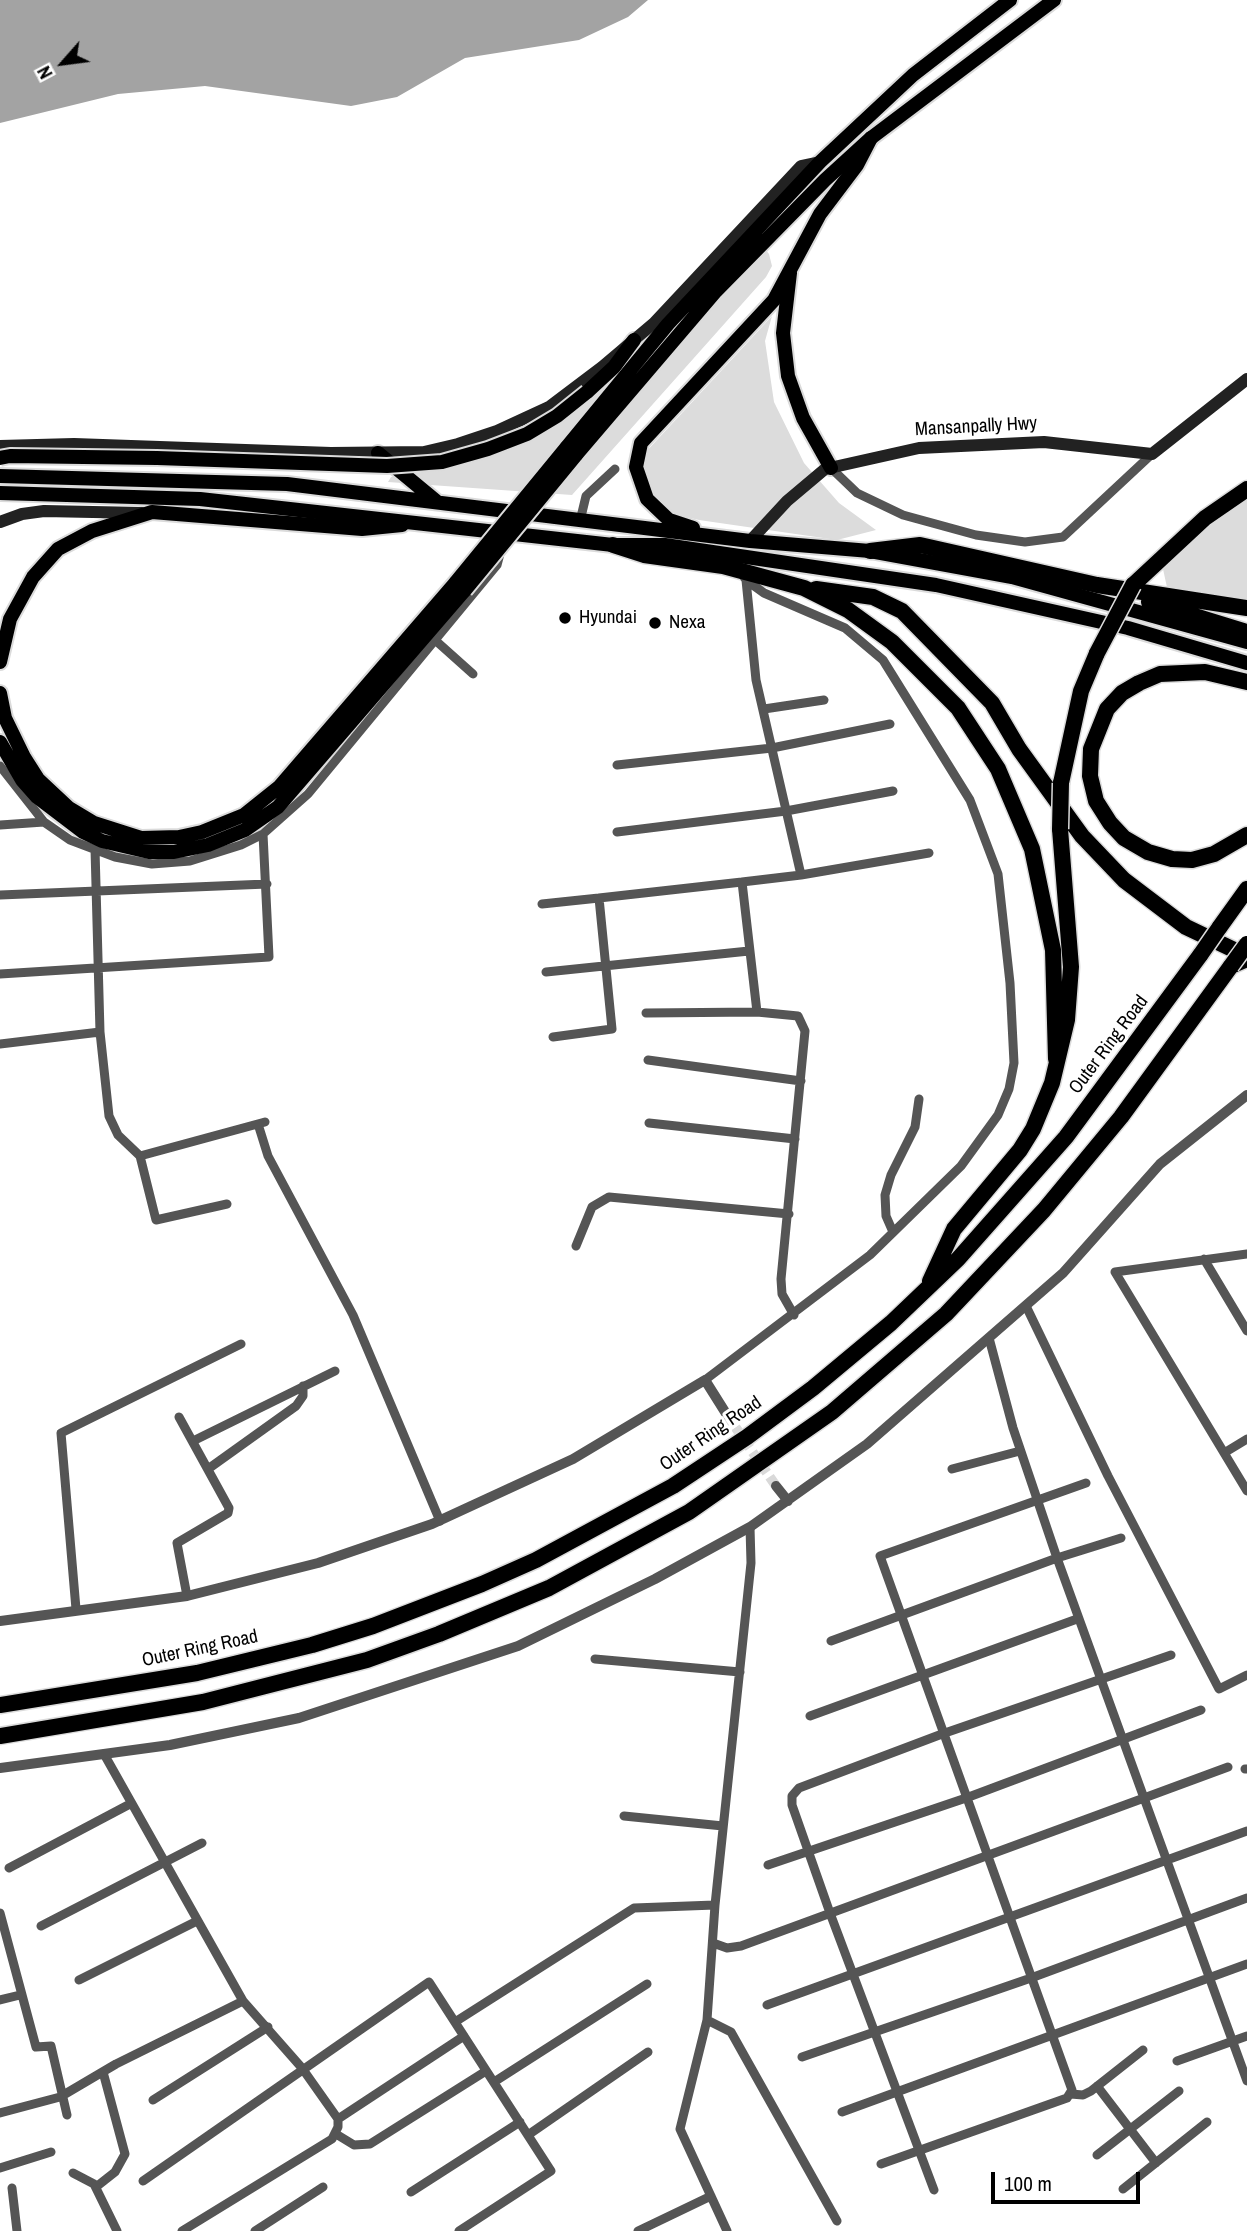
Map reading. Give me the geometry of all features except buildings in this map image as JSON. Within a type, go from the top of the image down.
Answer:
[{"type":"highway","points":[[925,1292],[954,1229],[1020,1150],[1033,1129],[1052,1083],[1062,1000],[1071,967],[1060,829],[1061,783],[1081,691],[1097,653],[1133,585],[1205,518],[1247,489]]},
{"type":"highway","points":[[613,545],[644,555],[804,588],[873,597],[902,611],[992,703],[1025,758],[1082,836],[1124,880],[1186,927],[1247,957]]},
{"type":"highway","points":[[870,551],[920,545],[1097,586],[1247,632]]},
{"type":"highway","points":[[1097,586],[1247,608]]},
{"type":"highway","points":[[804,588],[848,610],[892,642],[946,694],[986,747],[1010,792],[1032,849],[1048,918],[1062,1000]]},
{"type":"highway","points":[[1247,682],[1205,672],[1181,672],[1160,674],[1130,688],[1107,709],[1097,729],[1091,750],[1090,776],[1096,801],[1110,823],[1124,838],[1148,852],[1172,859],[1192,860],[1214,854],[1247,835]]},
{"type":"highway","name":"Outer Ring Road","points":[[0,1705],[185,1675],[312,1644],[482,1584],[632,1510],[780,1413],[868,1343],[925,1292],[994,1221],[1066,1137],[1247,889]]},
{"type":"highway","points":[[0,1736],[145,1714],[320,1674],[416,1642],[494,1612],[613,1555],[730,1485],[799,1438],[865,1386],[946,1314],[1013,1245],[1074,1175],[1247,944]]},
{"type":"highway","points":[[1231,966],[1247,957]]},
{"type":"main road","points":[[571,452],[668,324],[820,162],[913,75],[1010,0]]},
{"type":"main road","points":[[0,742],[22,780],[37,797],[83,832],[102,841],[149,852],[174,852],[208,845],[245,830],[278,807],[571,452],[716,291],[871,138],[1054,0]]},
{"type":"main road","points":[[718,537],[669,520],[655,509],[641,485],[636,455],[641,443],[774,300],[820,214],[856,165],[871,138]]},
{"type":"main road","points":[[0,446],[74,444],[424,452],[498,431],[549,407],[634,340],[654,323],[801,166],[820,162]]},
{"type":"main road","points":[[790,271],[783,333],[788,376],[803,418],[831,468]]},
{"type":"main road","points":[[0,458],[157,458],[387,466],[442,462],[478,453],[527,434],[557,416],[614,367],[634,340]]},
{"type":"main road","points":[[1152,454],[1247,379]]},
{"type":"main road","name":"Mansanpally Hwy","points":[[750,541],[787,501],[825,469],[919,448],[1044,442],[1152,454]]},
{"type":"main road","points":[[378,453],[436,502]]},
{"type":"main road","points":[[0,476],[287,484],[750,541],[870,551],[1012,578],[1133,608],[1247,642]]},
{"type":"main road","points":[[0,493],[200,499],[613,545],[666,545],[936,585],[1128,628],[1247,663]]},
{"type":"main road","points":[[0,522],[22,514],[44,511],[152,512],[362,528],[416,523]]},
{"type":"main road","points":[[0,662],[10,619],[45,561],[58,549],[83,535],[152,512]]},
{"type":"main road","points":[[551,537],[553,517]]},
{"type":"main road","points":[[0,693],[8,727],[24,757],[38,779],[69,808],[94,823],[141,838],[179,837],[202,832],[244,815],[279,787],[460,586]]},
{"type":"main road","points":[[1128,628],[1133,608]]},
{"type":"street","points":[[831,468],[857,493],[903,515],[976,535],[1025,542],[1063,537],[1152,454]]},
{"type":"street","points":[[580,521],[586,496],[615,469]]},
{"type":"street","points":[[0,766],[44,822],[71,840],[95,849],[152,864],[190,861],[241,845],[263,834],[308,794],[497,565],[504,533]]},
{"type":"street","points":[[743,575],[756,680],[801,875]]},
{"type":"street","points":[[0,1621],[187,1596],[318,1563],[440,1521],[573,1460],[705,1380],[870,1255],[961,1166],[999,1115],[1009,1089],[1014,1063],[1010,983],[998,874],[970,800],[883,660],[845,628],[764,593],[743,575]]},
{"type":"street","points":[[435,640],[473,674]]},
{"type":"street","points":[[764,709],[824,699]]},
{"type":"street","points":[[617,765],[772,748],[890,723]]},
{"type":"street","points":[[617,832],[786,811],[893,791]]},
{"type":"street","points":[[0,825],[44,822]]},
{"type":"street","points":[[0,974],[269,957],[263,834]]},
{"type":"street","points":[[95,849],[99,894],[100,1032],[112,1126],[140,1156],[156,1220],[227,1204]]},
{"type":"street","points":[[542,904],[801,875],[929,853]]},
{"type":"street","points":[[742,882],[757,1012]]},
{"type":"street","points":[[0,895],[99,894],[267,884]]},
{"type":"street","points":[[553,1037],[612,1029],[599,898]]},
{"type":"street","points":[[546,972],[749,951]]},
{"type":"street","points":[[646,1013],[757,1012],[798,1016],[803,1022],[801,1081],[781,1279],[782,1294],[794,1315]]},
{"type":"street","points":[[0,1044],[100,1032]]},
{"type":"street","points":[[648,1060],[801,1081]]},
{"type":"street","points":[[0,1768],[170,1745],[299,1718],[519,1646],[655,1579],[750,1527],[867,1444],[1063,1273],[1160,1164],[1247,1095]]},
{"type":"street","points":[[893,1232],[886,1216],[885,1195],[891,1175],[915,1128],[919,1099]]},
{"type":"street","points":[[140,1156],[262,1123],[268,1156],[353,1315],[440,1521]]},
{"type":"street","points":[[649,1123],[796,1139]]},
{"type":"street","points":[[576,1246],[592,1207],[610,1197],[789,1214]]},
{"type":"street","points":[[1247,1254],[1115,1272],[1247,1491]]},
{"type":"street","points":[[1205,1259],[1247,1331]]},
{"type":"street","points":[[1026,1306],[1108,1476],[1219,1689],[1247,1675]]},
{"type":"street","points":[[989,1338],[1020,1451],[1056,1559],[1247,2081]]},
{"type":"street","points":[[76,1609],[61,1433],[241,1344]]},
{"type":"street","points":[[192,1441],[335,1371]]},
{"type":"street","points":[[705,1380],[727,1415]]},
{"type":"street","points":[[208,1469],[296,1406],[303,1396],[303,1386]]},
{"type":"street","points":[[179,1417],[229,1508],[228,1513],[177,1543],[187,1596]]},
{"type":"street","points":[[1224,1452],[1247,1439]]},
{"type":"street","points":[[951,1469],[1020,1451]]},
{"type":"street","points":[[1071,2094],[1072,2090],[880,1559],[881,1554],[1037,1503],[1086,1483]]},
{"type":"street","points":[[776,1486],[788,1502]]},
{"type":"street","points":[[727,2231],[680,2129],[708,2020],[715,1905],[752,1553],[750,1527]]},
{"type":"street","points":[[831,1641],[1121,1538]]},
{"type":"street","points":[[810,1716],[1077,1619]]},
{"type":"street","points":[[934,2190],[830,1913],[792,1805],[792,1796],[799,1788],[942,1734],[1171,1655]]},
{"type":"street","points":[[595,1659],[740,1672]]},
{"type":"street","points":[[768,1865],[967,1798],[1201,1710]]},
{"type":"street","points":[[104,1754],[162,1862],[243,2001],[302,2068],[338,2119],[336,2134],[188,2229]]},
{"type":"street","points":[[713,1943],[727,1948],[741,1946],[1228,1767]]},
{"type":"street","points":[[9,1868],[130,1804]]},
{"type":"street","points":[[624,1816],[723,1826]]},
{"type":"street","points":[[767,2005],[1247,1831]]},
{"type":"street","points":[[41,1926],[202,1843]]},
{"type":"street","points":[[802,2057],[1031,1978],[1247,1898]]},
{"type":"street","points":[[455,2022],[634,1908],[715,1905]]},
{"type":"street","points":[[0,1913],[36,2047],[51,2046],[60,2097],[67,2115]]},
{"type":"street","points":[[79,1980],[197,1921]]},
{"type":"street","points":[[842,2112],[1247,1964]]},
{"type":"street","points":[[143,2181],[429,1982],[551,2171],[459,2231]]},
{"type":"street","points":[[494,2082],[648,1984]]},
{"type":"street","points":[[0,2000],[20,1995]]},
{"type":"street","points":[[0,2113],[60,2097],[103,2072],[243,2001]]},
{"type":"street","points":[[708,2020],[731,2032],[837,2221]]},
{"type":"street","points":[[153,2100],[268,2027]]},
{"type":"street","points":[[338,2119],[464,2036]]},
{"type":"street","points":[[1177,2061],[1247,2036]]},
{"type":"street","points":[[881,2164],[921,2152],[1071,2094],[1083,2095],[1143,2050]]},
{"type":"street","points":[[528,2135],[648,2052]]},
{"type":"street","points":[[336,2134],[354,2145],[369,2144],[486,2071]]},
{"type":"street","points":[[96,2187],[115,2172],[125,2154],[103,2072]]},
{"type":"street","points":[[1097,2086],[1156,2163]]},
{"type":"street","points":[[1097,2155],[1180,2091]]},
{"type":"street","points":[[411,2192],[520,2122]]},
{"type":"street","points":[[1123,2189],[1207,2122]]},
{"type":"street","points":[[0,2168],[51,2152]]},
{"type":"street","points":[[73,2173],[96,2187],[117,2231]]},
{"type":"street","points":[[255,2231],[323,2187]]},
{"type":"street","points":[[12,2188],[17,2231]]},
{"type":"street","points":[[638,2231],[711,2196]]},
{"type":"shaded area","points":[[0,0],[648,0],[628,17],[579,40],[465,58],[397,97],[351,106],[205,86],[118,94],[0,123]]},
{"type":"shaded area","points":[[748,227],[769,254],[772,266],[766,277],[572,495],[388,482],[391,477],[464,465],[514,447],[580,408]]},
{"type":"shaded area","points":[[772,316],[765,341],[774,402],[804,463],[839,503],[876,530],[837,540],[699,520],[678,515],[663,507],[653,492],[644,472],[642,456]]},
{"type":"shaded area","points":[[1247,499],[1247,601],[1168,592],[1163,569],[1203,530]]},
{"type":"tunnel","points":[[727,1415],[776,1486]]},
{"type":"place","name":"Hyundai","points":[[565,618]]},
{"type":"place","name":"Nexa","points":[[655,623]]}]
